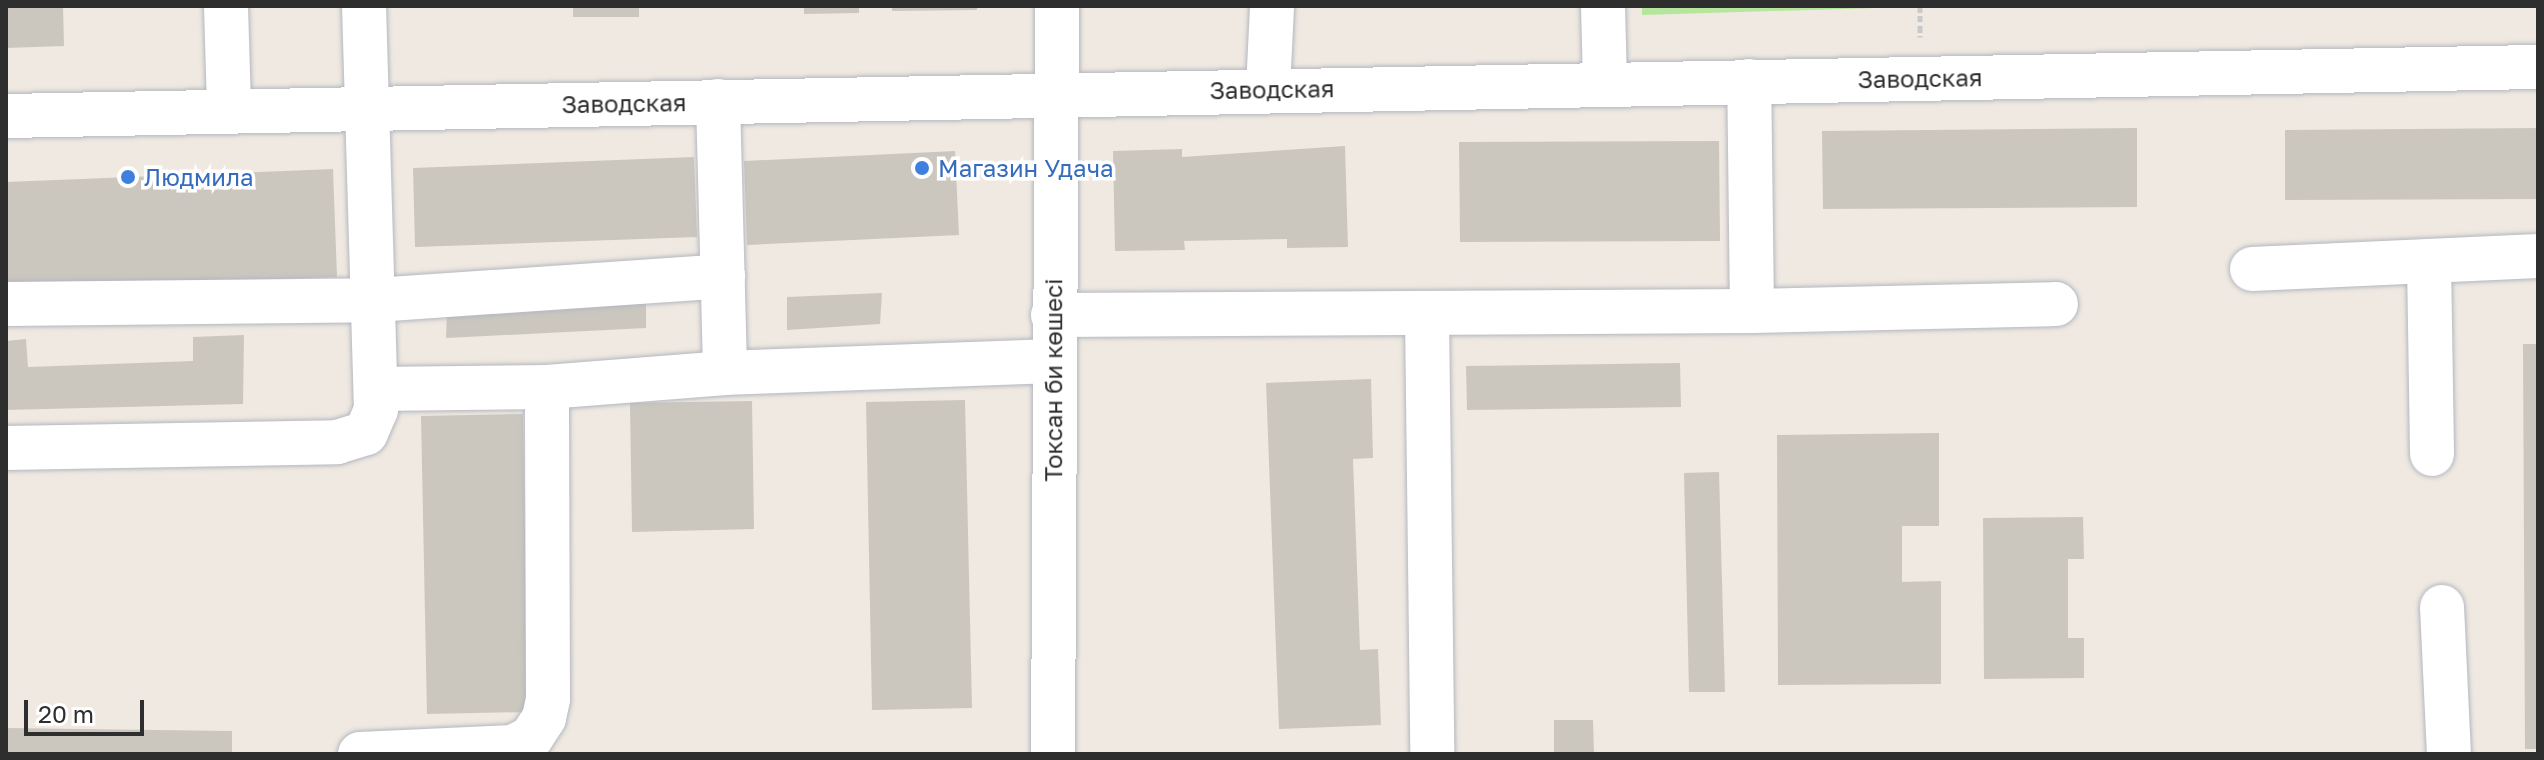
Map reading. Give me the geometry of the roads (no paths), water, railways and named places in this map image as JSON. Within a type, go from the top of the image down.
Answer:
[{"type":"street","points":[[226,6],[229,110]]},
{"type":"street","points":[[6,448],[353,441],[373,424],[376,389],[375,300],[364,6]]},
{"type":"street","name":"Токсан би көшесі","points":[[1053,754],[1053,93],[1057,6]]},
{"type":"street","points":[[1268,89],[1272,6]]},
{"type":"street","points":[[1603,6],[1605,83]]},
{"type":"street","name":"Заводская","points":[[6,116],[1053,93],[2538,67]]},
{"type":"street","points":[[1749,81],[1752,311]]},
{"type":"street","points":[[718,101],[725,373]]},
{"type":"street","points":[[2252,269],[2538,256]]},
{"type":"street","points":[[2429,261],[2432,454]]},
{"type":"street","points":[[6,304],[375,300],[723,276]]},
{"type":"street","points":[[1053,315],[1427,315],[2056,304]]},
{"type":"street","points":[[1427,315],[1432,754]]},
{"type":"street","points":[[376,389],[547,387],[725,373],[1052,361]]},
{"type":"street","points":[[360,754],[513,747],[531,738],[544,718],[548,699],[547,387]]},
{"type":"street","points":[[2442,607],[2449,754]]},
{"type":"place","name":"Магазин Удача","points":[[922,168]]},
{"type":"place","name":"Людмила","points":[[128,177]]}]
